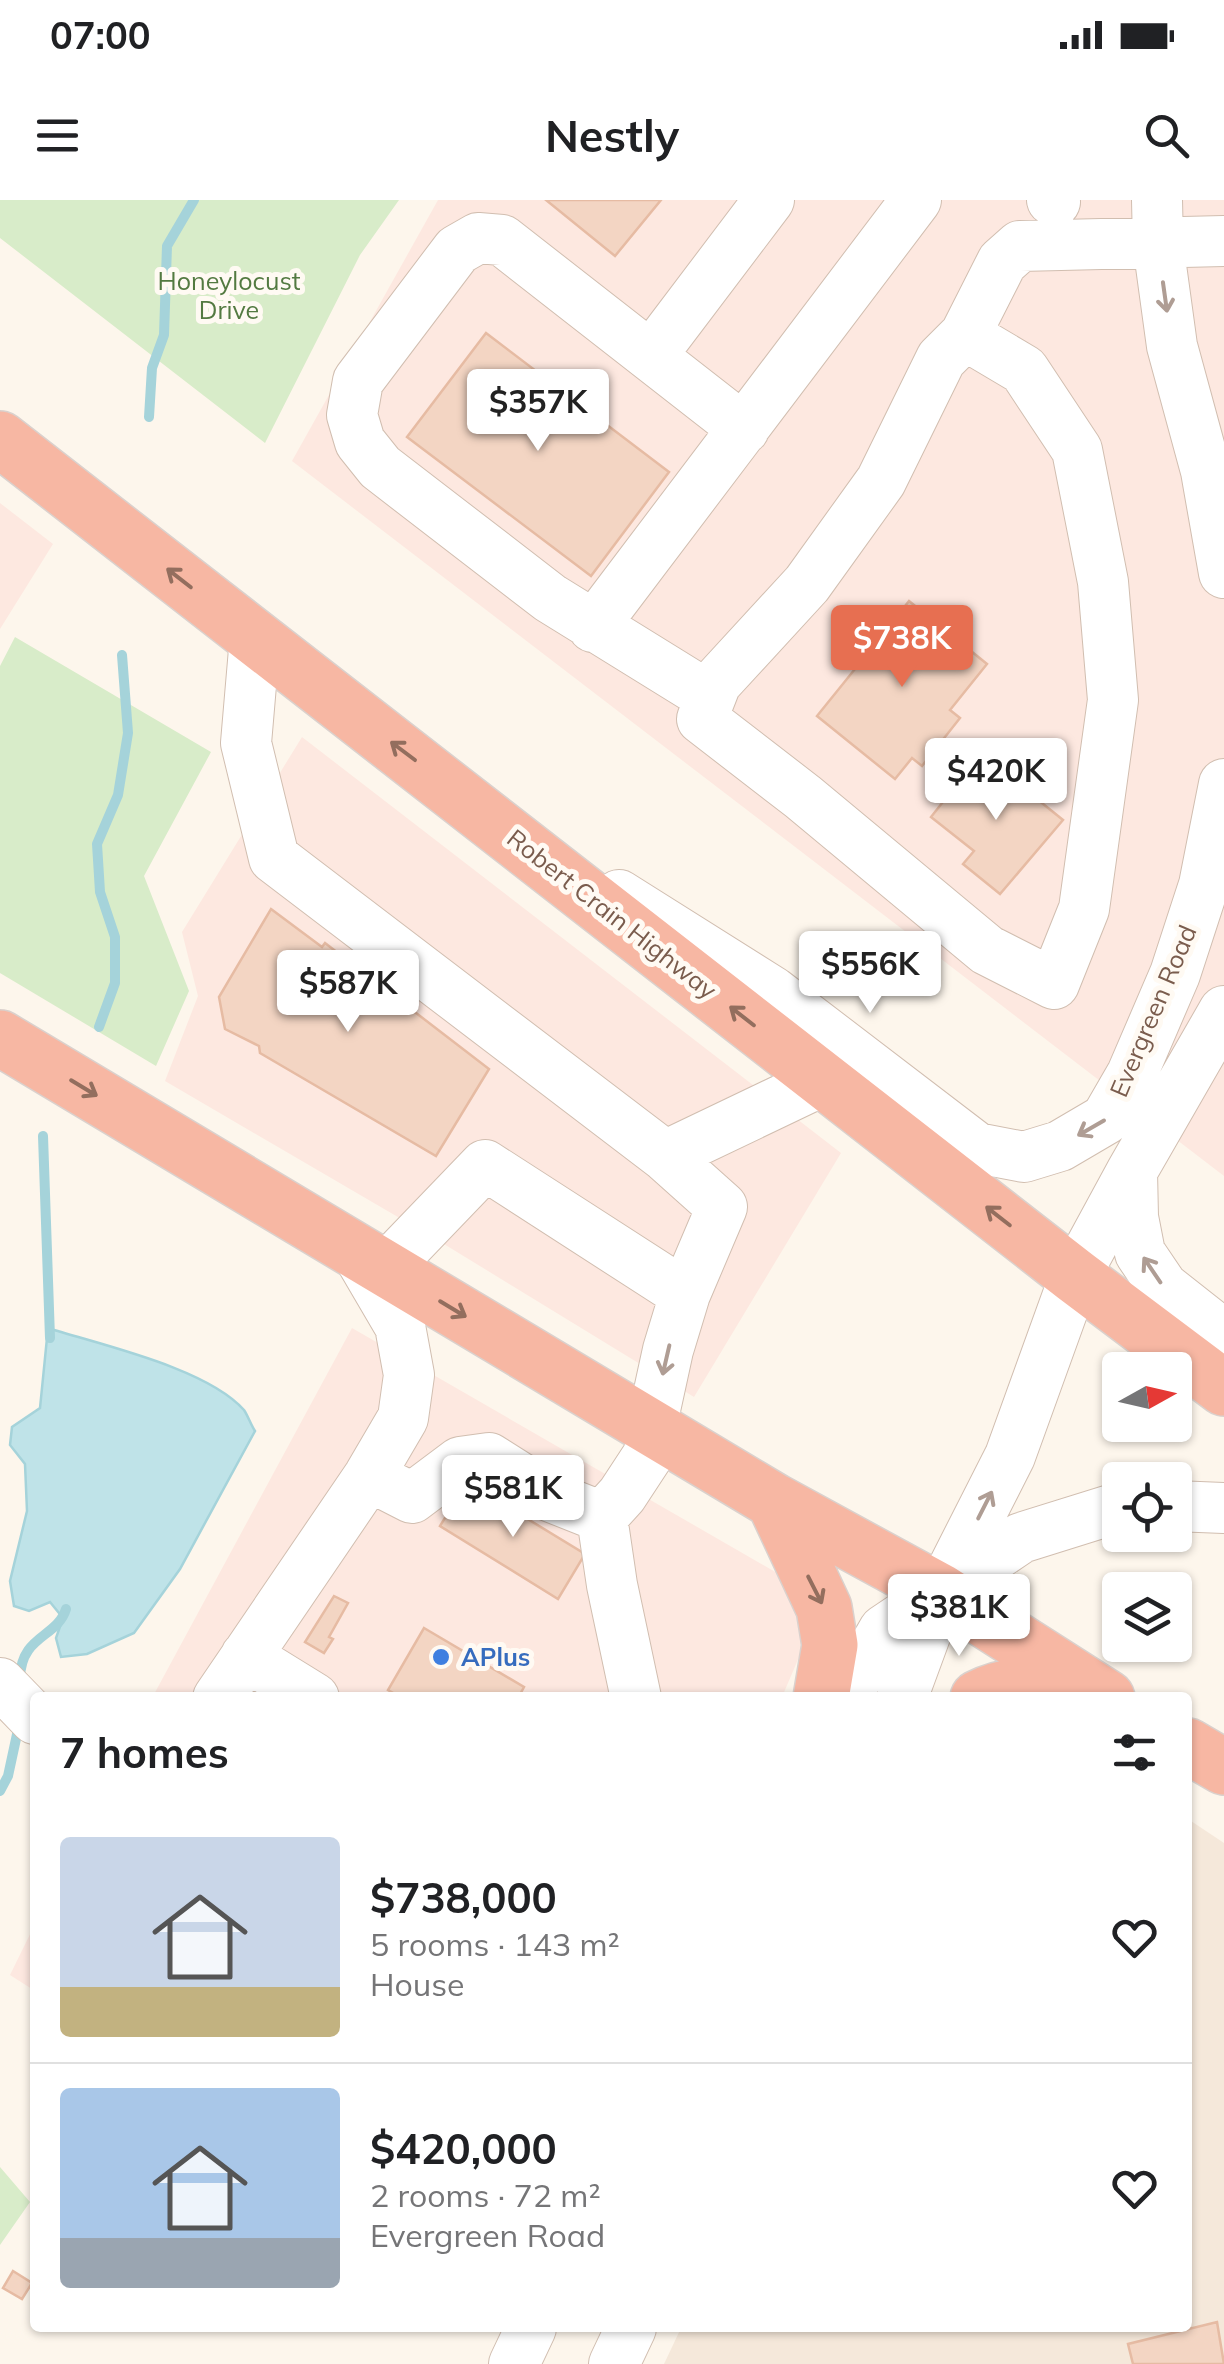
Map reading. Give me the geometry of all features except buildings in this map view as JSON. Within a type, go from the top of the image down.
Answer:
[{"type":"highway","name":"Robert Crain Highway","points":[[0,439],[1074,1276],[1224,1388]]},
{"type":"highway","points":[[0,1038],[774,1501],[941,1592],[1098,1692]]},
{"type":"highway","points":[[774,1501],[824,1608],[830,1645],[822,1692]]},
{"type":"highway","points":[[990,1692],[1034,1683],[1080,1692]]},
{"type":"highway","points":[[1192,1727],[1224,1739]]},
{"type":"highway","points":[[1192,1748],[1224,1767]]},
{"type":"street","points":[[651,356],[769,200]]},
{"type":"street","points":[[594,628],[916,200]]},
{"type":"street","points":[[964,335],[1024,370],[1078,450],[1103,582],[1112,700],[1084,910],[1054,984],[987,950],[803,796],[702,719],[716,683],[807,584],[881,481],[941,359],[964,335],[1002,262],[1052,211],[1157,222],[1224,241]]},
{"type":"street","points":[[1157,222],[1172,346],[1206,471],[1224,572]]},
{"type":"street","points":[[710,697],[550,598],[380,467],[360,442],[352,415],[358,380],[457,250],[478,238],[502,240],[744,428]]},
{"type":"street","points":[[256,638],[246,743],[274,858],[665,1156],[722,1207],[685,1294],[668,1350],[656,1431],[622,1494],[602,1518],[635,1692]]},
{"type":"street","name":"Evergreen Road","points":[[447,785],[773,992],[977,1148],[1024,1157],[1060,1146],[1106,1119],[1132,1074],[1214,888],[1224,784]]},
{"type":"street","name":"Evergreen Road","points":[[904,1692],[941,1592],[1010,1456],[1074,1276],[1224,1011]]},
{"type":"street","points":[[665,1156],[824,1080]]},
{"type":"street","points":[[222,1692],[403,1418],[409,1375],[400,1326],[370,1260],[485,1165],[685,1294]]},
{"type":"street","points":[[1132,1171],[1133,1217],[1140,1252],[1163,1287],[1224,1335]]},
{"type":"street","points":[[368,1476],[412,1498],[460,1462],[488,1458],[549,1496],[602,1518]]},
{"type":"street","points":[[1192,1507],[1224,1508]]},
{"type":"street","points":[[848,1692],[884,1630],[1022,1538],[1102,1513]]},
{"type":"street","points":[[246,1656],[304,1692]]},
{"type":"street","points":[[0,1683],[30,1714]]},
{"type":"street","points":[[514,2364],[529,2332]]},
{"type":"street","points":[[614,2364],[629,2332]]},
{"type":"shaded area","points":[[438,200],[1224,200],[1224,1176],[292,461]]},
{"type":"shaded area","points":[[0,503],[53,544],[0,629]]},
{"type":"shaded area","points":[[302,737],[841,1153],[694,1397],[439,1241],[165,1081],[198,996],[182,932]]},
{"type":"shaded area","points":[[352,1328],[784,1577],[808,1636],[784,1692],[155,1692]]},
{"type":"shaded area","points":[[1192,1822],[1224,1843],[1224,2364],[664,2364],[679,2332],[1192,2332]]},
{"type":"shaded area","points":[[30,1934],[30,1988],[10,1975]]},
{"type":"green space","name":"Honeylocust Drive","points":[[0,200],[399,200],[360,255],[265,443],[0,238]]},
{"type":"green space","points":[[15,637],[211,752],[144,876],[189,991],[156,1066],[0,973],[0,666]]},
{"type":"green space","points":[[0,2167],[30,2202],[0,2245]]},
{"type":"water","points":[[48,1328],[152,1360],[205,1382],[244,1410],[255,1431],[180,1569],[134,1633],[87,1654],[61,1657],[56,1638],[63,1618],[50,1602],[29,1611],[14,1606],[10,1581],[27,1511],[25,1464],[10,1445],[12,1427],[40,1408]]},
{"type":"waterway","points":[[149,417],[152,368],[164,335],[167,246],[194,200]]},
{"type":"waterway","points":[[99,1027],[115,983],[115,937],[100,892],[97,844],[118,795],[128,733],[122,655]]},
{"type":"waterway","points":[[43,1136],[50,1338]]},
{"type":"waterway","points":[[20,1678],[26,1653],[55,1626],[66,1609]]},
{"type":"waterway","points":[[0,1791],[8,1776],[19,1725]]},
{"type":"place","name":"APlus","points":[[441,1657]]}]
